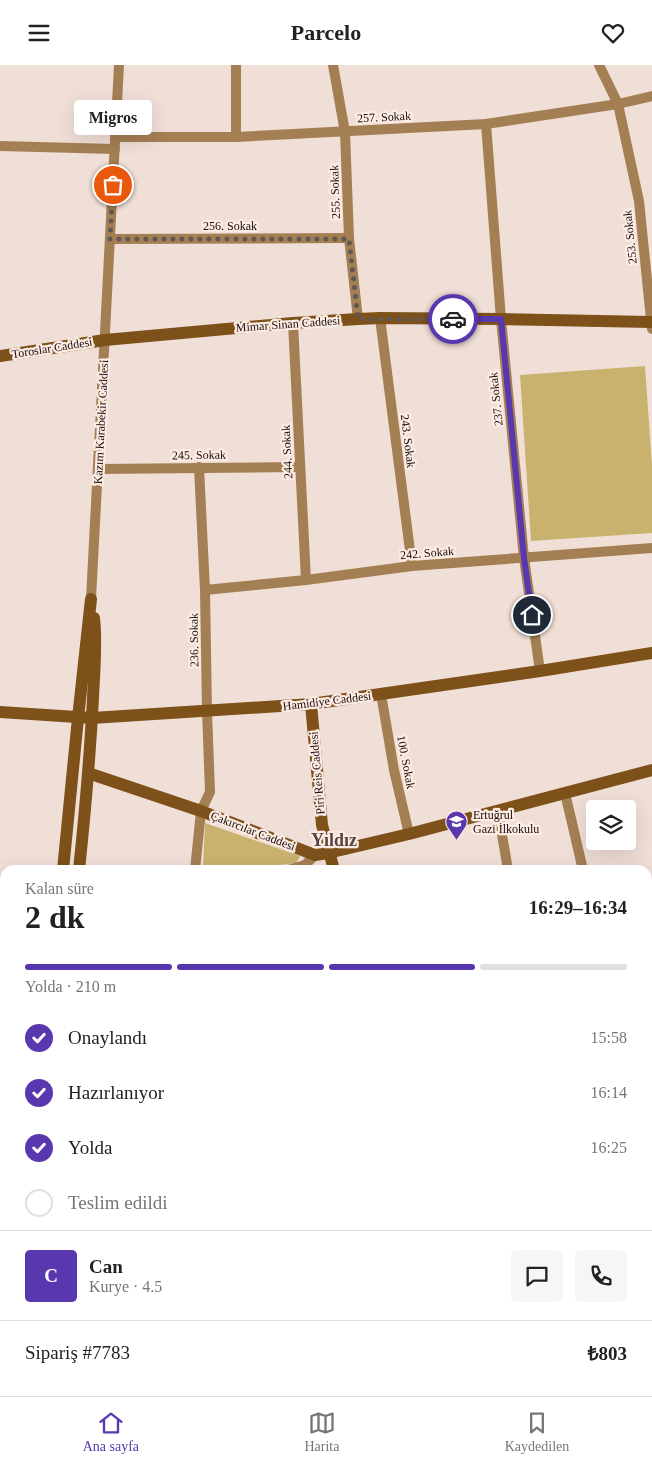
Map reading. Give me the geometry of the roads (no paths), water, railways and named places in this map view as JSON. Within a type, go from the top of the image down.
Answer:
[{"type":"street","name":"Kazım Karabekir Caddesi","points":[[63,865],[91,599],[119,65]]},
{"type":"street","points":[[236,65],[236,137]]},
{"type":"street","name":"255. Sokak","points":[[333,65],[345,132],[349,239],[358,319]]},
{"type":"street","name":"253. Sokak","points":[[599,65],[618,104],[639,201],[652,324]]},
{"type":"street","name":"257. Sokak","points":[[115,137],[236,137],[486,124],[618,104],[652,96]]},
{"type":"street","name":"237. Sokak","points":[[486,124],[501,319],[524,558],[540,671]]},
{"type":"street","points":[[0,146],[115,149]]},
{"type":"street","name":"256. Sokak","points":[[110,239],[349,239]]},
{"type":"street","name":"Mimar Sinan Caddesi","points":[[105,340],[293,323],[380,318],[501,319],[652,324]]},
{"type":"street","name":"243. Sokak","points":[[380,318],[412,566]]},
{"type":"street","name":"244. Sokak","points":[[293,323],[306,580]]},
{"type":"street","name":"Toroslar Caddesi","points":[[0,356],[105,340]]},
{"type":"street","name":"236. Sokak","points":[[195,865],[200,811],[210,792],[205,590],[199,467]]},
{"type":"street","name":"245. Sokak","points":[[98,469],[300,467]]},
{"type":"street","name":"242. Sokak","points":[[205,590],[306,580],[412,566],[652,548]]},
{"type":"street","name":"Kazım Karabekir Caddesi","points":[[79,865],[92,718],[96,636],[91,599]]},
{"type":"street","name":"Hamidiye Caddesi","points":[[0,712],[92,718],[311,704],[652,653]]},
{"type":"street","name":"100. Sokak","points":[[381,694],[394,770],[408,835]]},
{"type":"street","name":"Piri Reis Caddesi","points":[[311,704],[322,825],[332,865]]},
{"type":"street","name":"Çakırcılar Caddesi","points":[[88,773],[200,811],[315,855],[408,835],[652,770]]},
{"type":"street","points":[[565,793],[582,865]]},
{"type":"street","points":[[498,811],[507,865]]},
{"type":"street","points":[[305,865],[315,855]]},
{"type":"place","name":"Migros","points":[[113,185]]},
{"type":"place","name":"Ertuğrul Gazi İlkokulu","points":[[457,841]]},
{"type":"district","name":"Yıldız","points":[[334,840]]}]
